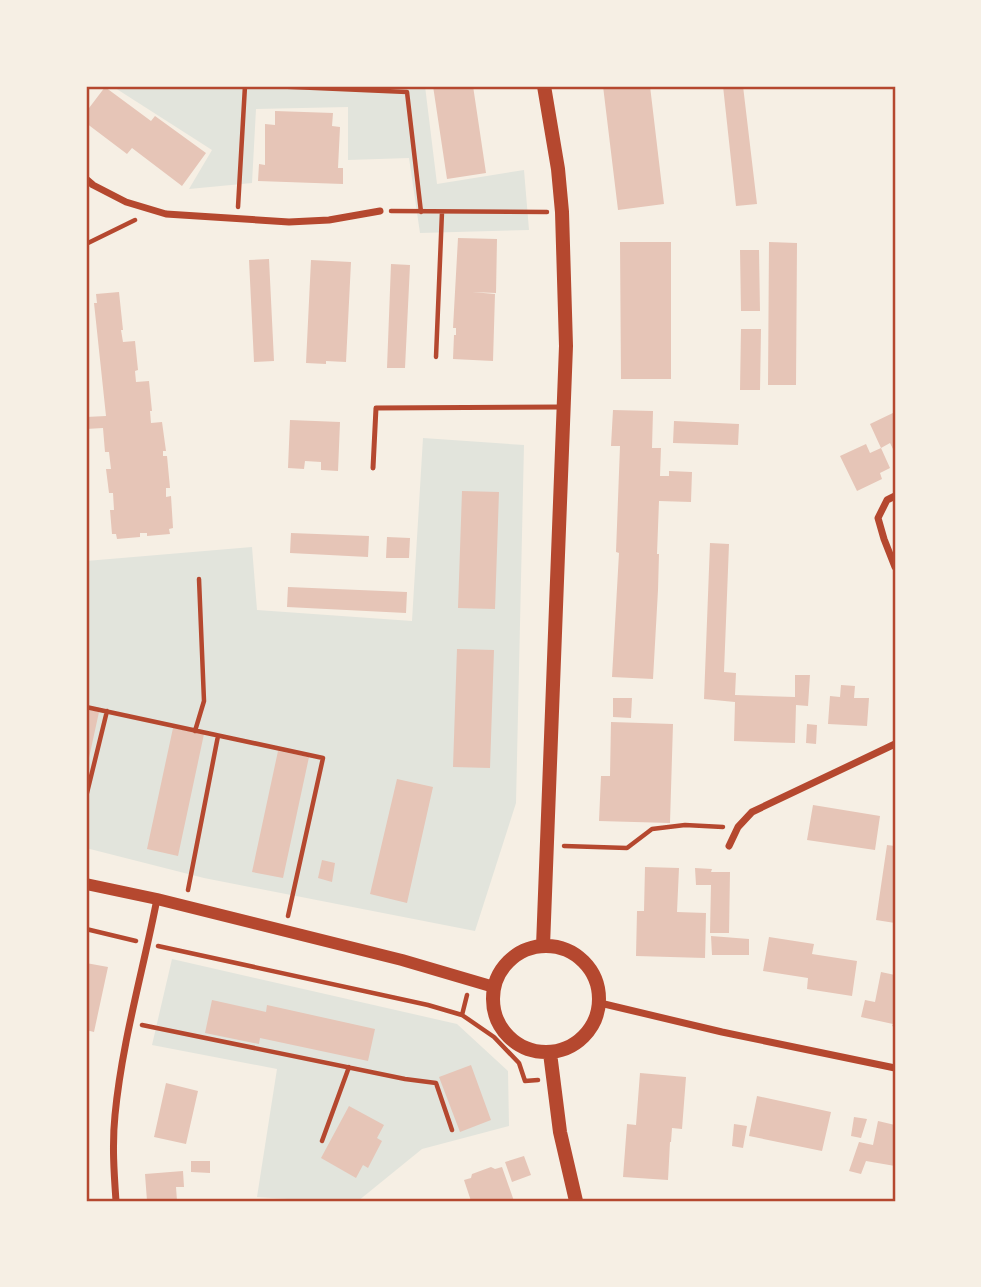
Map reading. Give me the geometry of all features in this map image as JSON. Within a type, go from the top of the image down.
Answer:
[{"type":"main road","points":[[543,946],[566,346],[562,212],[558,169],[544,86]]},
{"type":"main road","points":[[543,946],[561,948],[578,956],[590,968],[598,985],[600,1003],[590,1032],[565,1050],[550,1053],[533,1052],[518,1045],[505,1034],[496,1020],[493,1004],[494,987],[500,971],[511,958],[526,950],[543,946]]},
{"type":"main road","points":[[550,1053],[560,1132],[576,1201]]},
{"type":"street","points":[[86,179],[126,202],[166,214],[289,222],[329,220],[380,211]]},
{"type":"street","points":[[895,496],[887,500],[878,518],[895,567]]},
{"type":"street","points":[[729,846],[738,827],[752,812],[895,744]]},
{"type":"street","points":[[86,884],[285,931],[494,987]]},
{"type":"street","points":[[116,1201],[113,1169],[114,1117],[124,1052],[157,899]]},
{"type":"street","points":[[600,1003],[895,1068]]},
{"type":"lane","points":[[373,468],[376,408],[564,407]]},
{"type":"path","points":[[237,219],[245,86]]},
{"type":"path","points":[[270,86],[408,92],[421,212]]},
{"type":"path","points":[[380,211],[562,212]]},
{"type":"path","points":[[436,357],[442,212]]},
{"type":"path","points":[[86,244],[131,220],[166,214]]},
{"type":"path","points":[[195,731],[204,701],[199,579]]},
{"type":"path","points":[[86,707],[323,758],[285,931]]},
{"type":"path","points":[[86,797],[107,711]]},
{"type":"path","points":[[184,906],[218,736]]},
{"type":"path","points":[[547,846],[626,848],[652,829],[685,825],[738,827]]},
{"type":"path","points":[[86,929],[428,1005],[462,1015],[494,1038],[519,1063],[525,1081],[553,1079]]},
{"type":"path","points":[[131,1023],[436,1083],[452,1130]]},
{"type":"path","points":[[322,1141],[349,1067]]},
{"type":"shaded area","points":[[112,86],[425,86],[437,184],[524,170],[529,230],[420,233],[409,158],[348,160],[348,107],[256,109],[252,183],[189,189],[212,150]]},
{"type":"shaded area","points":[[423,438],[524,445],[516,803],[475,931],[204,878],[86,848],[86,561],[252,547],[257,610],[412,621]]},
{"type":"shaded area","points":[[172,959],[457,1024],[508,1071],[509,1126],[422,1149],[358,1201],[257,1197],[277,1069],[152,1045]]},
{"type":"building","points":[[433,86],[473,86],[486,173],[447,179]]},
{"type":"building","points":[[603,86],[650,86],[664,204],[618,210]]},
{"type":"building","points":[[723,86],[743,86],[757,204],[736,206]]},
{"type":"building","points":[[105,87],[151,121],[155,116],[206,153],[182,186],[132,148],[127,154],[86,123],[86,112]]},
{"type":"building","points":[[275,111],[333,113],[332,126],[340,127],[338,168],[343,168],[343,184],[258,181],[259,164],[265,165],[265,124],[275,125]]},
{"type":"building","points":[[458,238],[497,239],[496,293],[472,292],[495,294],[493,361],[453,359]]},
{"type":"building","points":[[620,242],[671,242],[671,379],[621,379]]},
{"type":"building","points":[[769,242],[797,243],[796,385],[768,385]]},
{"type":"building","points":[[740,250],[759,250],[760,311],[741,311]]},
{"type":"building","points":[[269,259],[274,361],[254,362],[249,260]]},
{"type":"building","points":[[311,260],[351,262],[346,362],[306,363]]},
{"type":"building","points":[[391,264],[410,265],[405,368],[387,368]]},
{"type":"building","points":[[119,292],[123,342],[135,341],[138,370],[135,371],[136,382],[149,381],[151,423],[162,422],[166,451],[163,451],[163,456],[167,456],[170,488],[166,488],[166,497],[171,496],[173,528],[169,529],[170,534],[147,536],[147,533],[140,533],[140,537],[117,539],[116,534],[112,534],[110,510],[114,510],[113,493],[109,493],[106,469],[111,469],[109,452],[105,452],[103,428],[86,429],[86,417],[106,416],[94,303],[97,303],[96,294]]},
{"type":"building","points":[[741,329],[761,329],[760,390],[740,390]]},
{"type":"building","points":[[613,410],[653,411],[652,448],[661,448],[660,476],[669,476],[669,471],[692,472],[691,502],[659,501],[653,679],[612,677],[619,553],[616,552],[620,446],[611,446]]},
{"type":"building","points":[[895,412],[895,453],[890,443],[881,448],[870,424]]},
{"type":"building","points":[[290,420],[340,422],[338,471],[321,470],[321,462],[305,461],[304,469],[288,468]]},
{"type":"building","points":[[674,421],[739,424],[738,445],[673,443]]},
{"type":"building","points":[[866,444],[870,453],[881,448],[890,468],[880,473],[882,479],[857,491],[840,456]]},
{"type":"building","points":[[462,491],[499,492],[495,609],[458,608]]},
{"type":"building","points":[[291,533],[369,536],[368,557],[290,553]]},
{"type":"building","points":[[387,537],[410,538],[409,558],[386,558]]},
{"type":"building","points":[[710,543],[729,544],[724,672],[736,673],[735,695],[795,697],[795,675],[810,675],[808,706],[796,705],[795,743],[734,741],[735,702],[704,699]]},
{"type":"building","points":[[288,587],[407,592],[406,613],[287,607]]},
{"type":"building","points":[[457,649],[494,650],[490,768],[453,767]]},
{"type":"building","points":[[841,685],[855,686],[854,698],[869,698],[867,726],[828,724],[830,696],[840,697]]},
{"type":"building","points":[[613,698],[632,698],[631,718],[613,717]]},
{"type":"building","points":[[86,709],[99,712],[87,767],[86,767]]},
{"type":"building","points":[[611,722],[673,724],[670,823],[599,821],[601,776],[610,776]]},
{"type":"building","points":[[807,724],[817,725],[816,744],[806,743]]},
{"type":"building","points":[[173,728],[204,734],[178,856],[147,849]]},
{"type":"building","points":[[278,751],[309,757],[283,878],[252,872]]},
{"type":"building","points":[[397,779],[433,787],[407,903],[370,894]]},
{"type":"building","points":[[813,805],[880,816],[875,850],[807,840]]},
{"type":"building","points":[[887,845],[895,846],[895,923],[876,920]]},
{"type":"building","points":[[322,860],[335,863],[332,882],[318,878]]},
{"type":"building","points":[[645,867],[679,868],[677,912],[706,913],[705,958],[636,956],[637,911],[644,911]]},
{"type":"building","points":[[695,868],[712,869],[711,872],[730,872],[729,933],[710,933],[711,885],[696,885]]},
{"type":"building","points":[[711,936],[749,939],[749,955],[712,955]]},
{"type":"building","points":[[769,937],[814,944],[812,954],[857,961],[852,996],[807,989],[808,978],[763,971]]},
{"type":"building","points":[[86,963],[108,967],[94,1032],[86,1030]]},
{"type":"building","points":[[881,972],[895,975],[895,1027],[893,1024],[861,1017],[865,1000],[875,1002]]},
{"type":"building","points":[[212,1000],[266,1012],[267,1005],[375,1029],[368,1061],[260,1038],[259,1044],[205,1033]]},
{"type":"building","points":[[471,1065],[491,1120],[460,1132],[439,1077]]},
{"type":"building","points":[[640,1073],[686,1077],[682,1129],[672,1128],[668,1180],[623,1177],[627,1124],[636,1125]]},
{"type":"building","points":[[166,1083],[198,1091],[186,1144],[154,1137]]},
{"type":"building","points":[[757,1096],[831,1112],[822,1151],[749,1136]]},
{"type":"building","points":[[349,1106],[384,1125],[377,1138],[382,1141],[368,1168],[363,1165],[356,1178],[321,1158]]},
{"type":"building","points":[[854,1117],[867,1119],[861,1138],[851,1136]]},
{"type":"building","points":[[878,1121],[895,1125],[895,1166],[866,1161],[861,1174],[849,1171],[859,1142],[873,1145]]},
{"type":"building","points":[[734,1124],[747,1126],[743,1148],[732,1146]]},
{"type":"building","points":[[524,1156],[531,1175],[512,1182],[505,1162]]},
{"type":"building","points":[[191,1161],[210,1161],[210,1173],[191,1172]]},
{"type":"building","points":[[491,1167],[502,1167],[514,1201],[471,1201],[464,1180]]},
{"type":"building","points":[[183,1171],[184,1187],[176,1187],[177,1201],[147,1201],[145,1174]]}]
